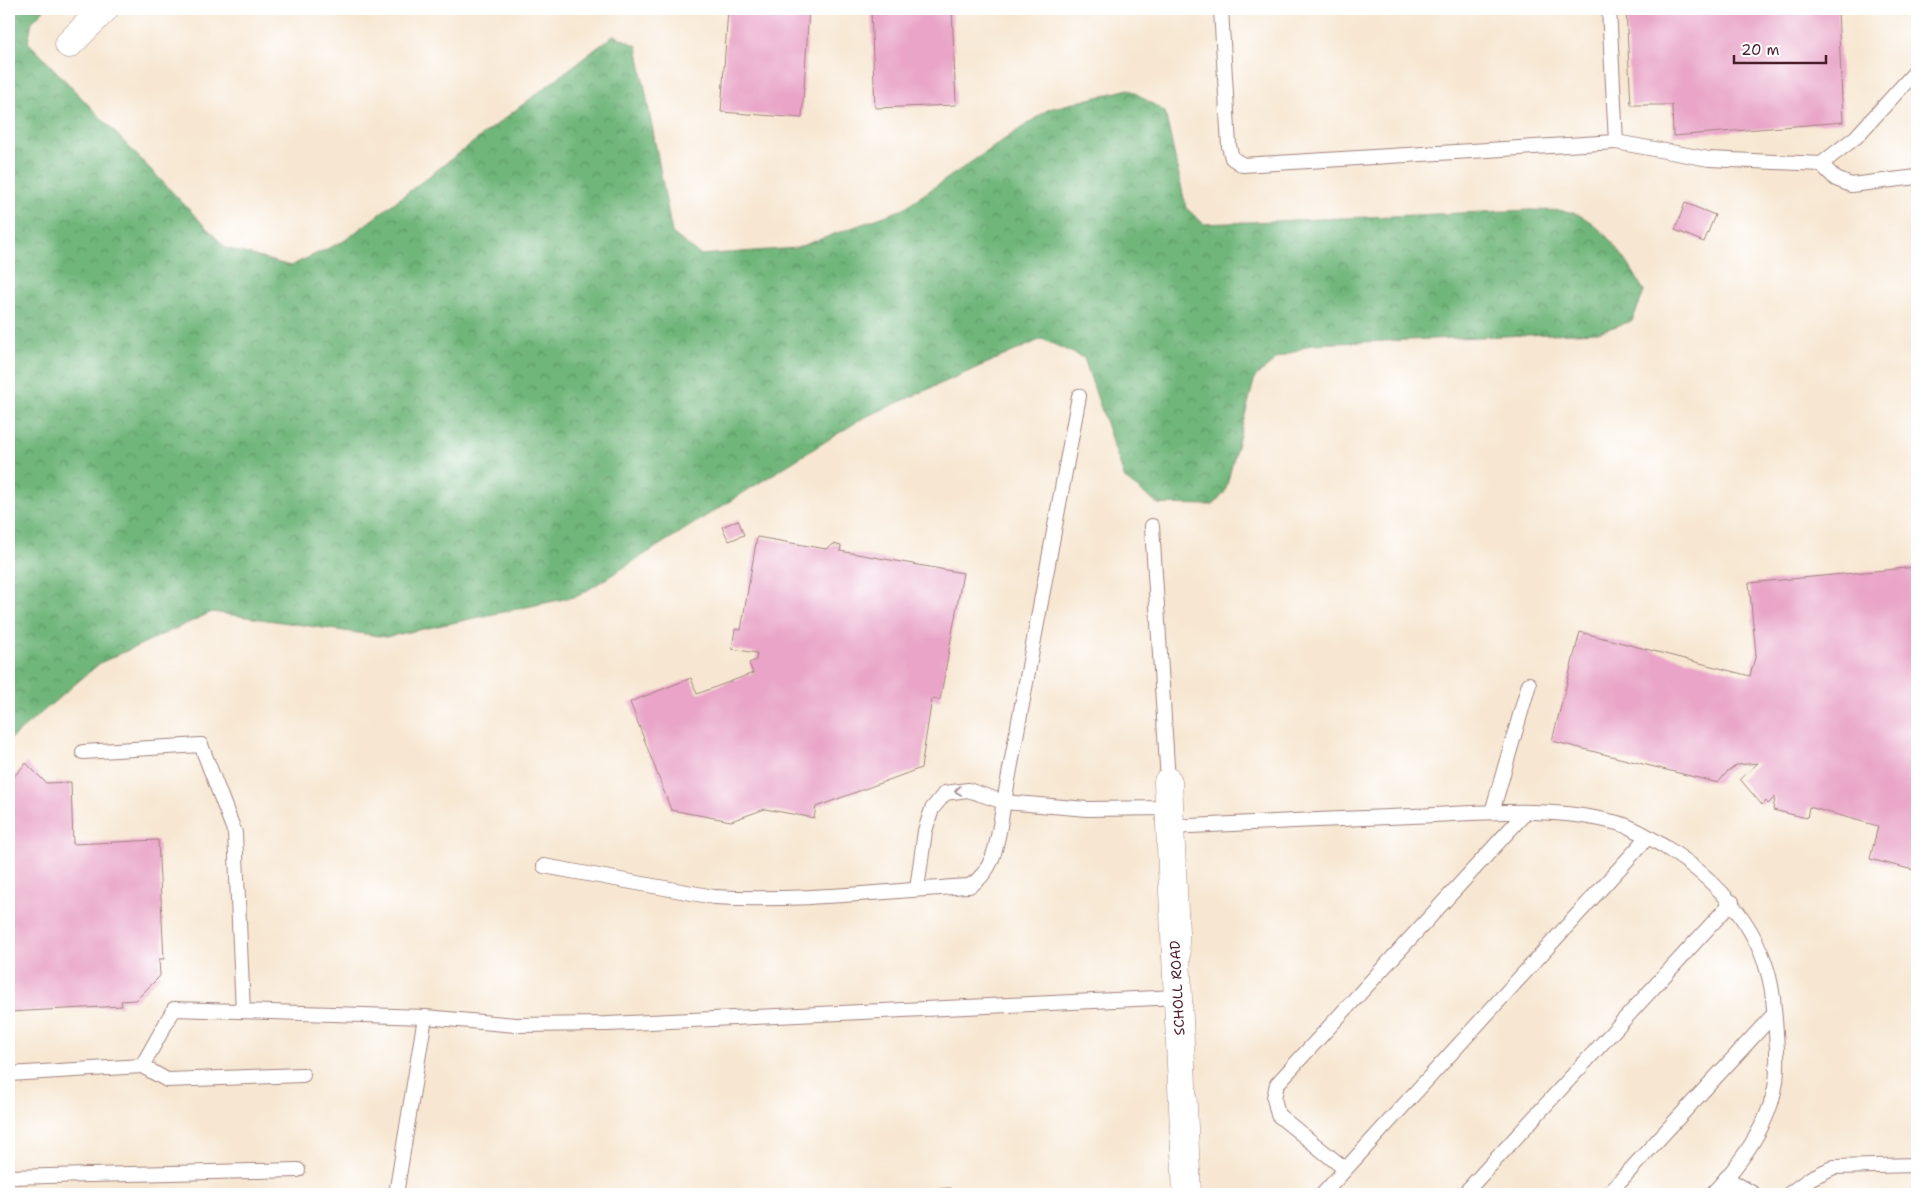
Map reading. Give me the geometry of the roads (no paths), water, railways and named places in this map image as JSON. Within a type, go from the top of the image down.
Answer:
[{"type":"street","points":[[69,44],[104,9]]},
{"type":"street","name":"SCHOLL ROAD","points":[[1169,806],[1187,1194]]},
{"type":"lane","points":[[1221,9],[1229,146],[1232,158],[1243,165],[1616,142],[1709,159],[1821,164],[1856,137],[1917,70]]},
{"type":"lane","points":[[1609,9],[1616,142]]},
{"type":"lane","points":[[1821,164],[1836,179],[1851,185],[1917,177]]},
{"type":"lane","points":[[544,866],[714,897],[738,898],[875,893],[969,886],[982,879],[992,862],[1079,396]]},
{"type":"lane","points":[[1152,526],[1169,806]]},
{"type":"lane","points":[[1492,812],[1529,684]]},
{"type":"lane","points":[[83,752],[202,745],[235,833],[243,1010]]},
{"type":"lane","points":[[917,889],[925,831],[932,808],[945,793],[968,790],[1004,802],[1087,809],[1169,806],[1561,813],[1624,825],[1681,857],[1732,902],[1747,924],[1762,954],[1772,990],[1778,1069],[1771,1102],[1758,1132],[1726,1178],[1712,1194]]},
{"type":"lane","points":[[1345,1169],[1278,1115],[1274,1098],[1277,1084],[1526,812]]},
{"type":"lane","points":[[1323,1194],[1648,837]]},
{"type":"lane","points":[[1464,1194],[1732,902]]},
{"type":"lane","points":[[142,1066],[174,1009],[425,1017],[516,1024],[608,1024],[1177,997]]},
{"type":"lane","points":[[1608,1194],[1774,1014]]},
{"type":"lane","points":[[396,1194],[425,1017]]},
{"type":"lane","points":[[9,1074],[142,1066],[167,1080],[303,1075]]},
{"type":"lane","points":[[1789,1194],[1811,1178],[1834,1167],[1917,1165]]},
{"type":"lane","points":[[9,1177],[298,1170]]},
{"type":"lane","points":[[1726,1178],[1754,1194]]}]
